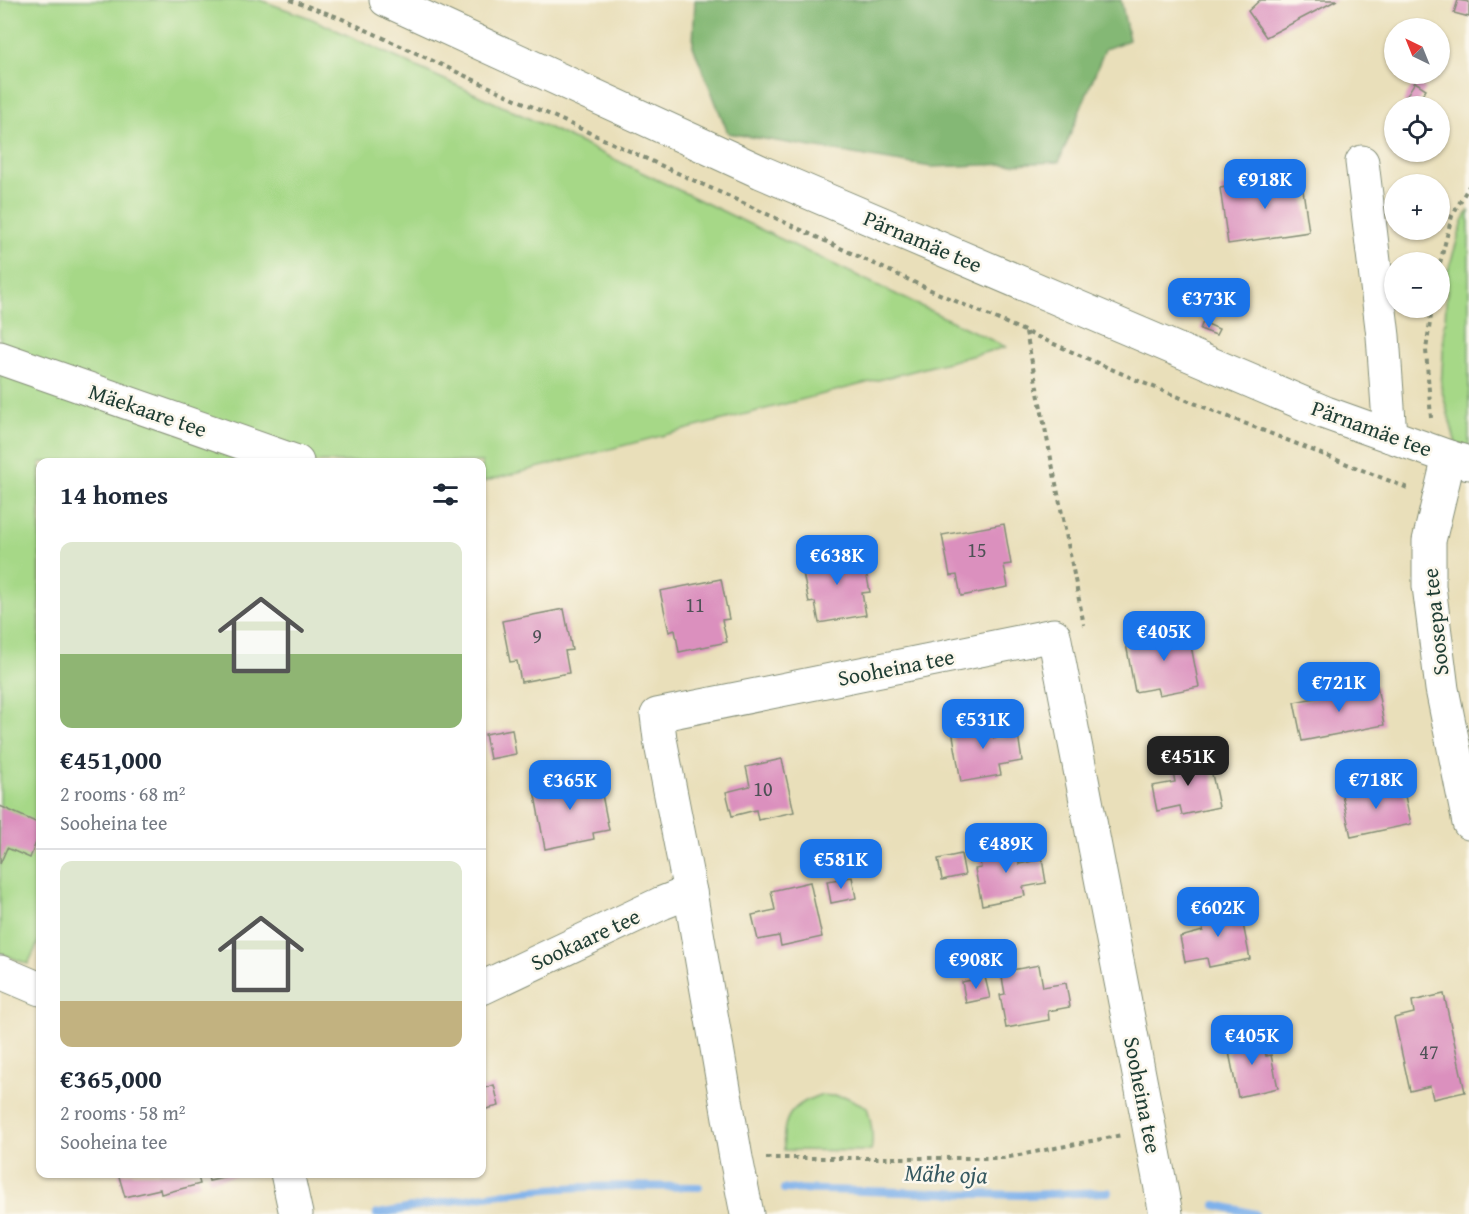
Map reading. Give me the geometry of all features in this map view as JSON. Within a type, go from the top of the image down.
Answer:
[{"type":"street","name":"Pärnamäe tee","points":[[386,0],[783,182],[1315,408],[1447,456]]},
{"type":"street","points":[[1362,162],[1383,336],[1390,436]]},
{"type":"street","name":"Mäekaare tee","points":[[0,358],[286,458]]},
{"type":"street","name":"Soosepa tee","points":[[1447,456],[1429,541],[1429,586],[1442,689],[1469,823]]},
{"type":"street","name":"Sooheina tee","points":[[747,1214],[657,716],[1054,635],[1166,1214]]},
{"type":"street","name":"Sookaare tee","points":[[486,986],[690,892]]},
{"type":"street","points":[[0,972],[36,988]]},
{"type":"street","points":[[288,1178],[296,1214]]},
{"type":"path","points":[[290,0],[338,17],[935,292],[1141,382],[1439,501]]},
{"type":"path","points":[[1443,252],[1452,216],[1469,186]]},
{"type":"path","points":[[1431,318],[1426,350],[1432,416],[1447,456]]},
{"type":"path","points":[[736,1158],[1004,1158],[1150,1130]]},
{"type":"green space","points":[[0,0],[260,0],[310,18],[541,124],[1006,347],[486,481],[486,458],[36,458],[36,947],[28,964],[0,953]]},
{"type":"green space","points":[[695,0],[1121,0],[1129,40],[1105,49],[1059,162],[931,167],[728,133],[693,46]]},
{"type":"green space","points":[[1469,210],[1469,447],[1456,444],[1441,387],[1445,318],[1450,318],[1450,264],[1463,221]]},
{"type":"green space","points":[[820,1095],[846,1097],[867,1107],[872,1129],[871,1151],[784,1150],[784,1129],[790,1114],[802,1103]]},
{"type":"building","points":[[1260,0],[1337,0],[1266,37],[1248,11]]},
{"type":"building","points":[[1458,0],[1469,2],[1469,17],[1454,13]]},
{"type":"building","points":[[1414,84],[1426,89],[1421,96],[1406,96]]},
{"type":"building","points":[[1301,176],[1309,232],[1228,244],[1220,188]]},
{"type":"building","points":[[1203,322],[1219,329],[1216,335],[1200,329]]},
{"type":"building","points":[[1004,524],[1011,564],[1004,565],[1008,587],[961,596],[957,575],[950,576],[942,535]]},
{"type":"building","points":[[862,551],[870,592],[862,593],[866,615],[819,623],[815,602],[809,603],[801,563]]},
{"type":"building","points":[[721,579],[729,619],[722,620],[727,642],[679,652],[675,630],[669,632],[660,591]]},
{"type":"building","points":[[564,609],[572,650],[565,651],[569,673],[521,682],[517,661],[510,662],[502,621]]},
{"type":"building","points":[[1187,625],[1199,687],[1159,695],[1157,688],[1135,692],[1126,644],[1148,640],[1147,633]]},
{"type":"building","points":[[1377,686],[1384,725],[1302,741],[1294,702]]},
{"type":"building","points":[[991,718],[994,738],[1018,734],[1022,761],[999,765],[1001,775],[961,782],[951,724]]},
{"type":"building","points":[[512,729],[516,754],[490,759],[486,734]]},
{"type":"building","points":[[1208,755],[1219,807],[1182,815],[1180,806],[1157,811],[1152,786],[1175,782],[1171,762]]},
{"type":"building","points":[[782,759],[794,812],[758,820],[756,810],[732,816],[726,792],[750,786],[746,767]]},
{"type":"building","points":[[582,776],[583,782],[599,779],[609,830],[593,833],[594,839],[545,849],[533,785]]},
{"type":"building","points":[[1402,782],[1411,824],[1351,837],[1342,795]]},
{"type":"building","points":[[0,806],[36,822],[36,842],[30,858],[7,848],[0,864]]},
{"type":"building","points":[[1015,842],[1019,864],[1042,859],[1046,883],[1023,887],[1025,896],[982,905],[975,869],[981,868],[978,849]]},
{"type":"building","points":[[961,854],[965,875],[942,880],[938,859]]},
{"type":"building","points":[[852,877],[856,898],[831,903],[827,881]]},
{"type":"building","points":[[810,882],[822,937],[781,946],[779,936],[758,940],[752,915],[775,910],[771,891]]},
{"type":"building","points":[[1239,904],[1250,959],[1209,967],[1207,958],[1185,962],[1180,937],[1203,931],[1199,912]]},
{"type":"building","points":[[1039,965],[1043,987],[1066,983],[1070,1007],[1048,1011],[1049,1020],[1006,1028],[1000,995],[1005,994],[1001,972]]},
{"type":"building","points":[[985,977],[990,998],[966,1003],[962,982]]},
{"type":"building","points":[[1444,994],[1465,1092],[1433,1099],[1430,1086],[1410,1091],[1394,1018],[1414,1013],[1412,1001]]},
{"type":"building","points":[[1262,1035],[1266,1056],[1271,1055],[1278,1088],[1238,1097],[1227,1042]]},
{"type":"building","points":[[494,1085],[499,1106],[486,1109],[486,1088]]},
{"type":"building","points":[[119,1178],[198,1178],[200,1184],[161,1194],[160,1189],[125,1197]]},
{"type":"building","points":[[208,1178],[224,1178],[209,1181]]},
{"type":"waterway","name":"Mähe oja","points":[[377,1214],[475,1197],[555,1188],[699,1187]]},
{"type":"waterway","name":"Mähe oja","points":[[784,1189],[1021,1195],[1108,1192]]},
{"type":"waterway","name":"Mähe oja","points":[[1216,1205],[1255,1214]]}]
